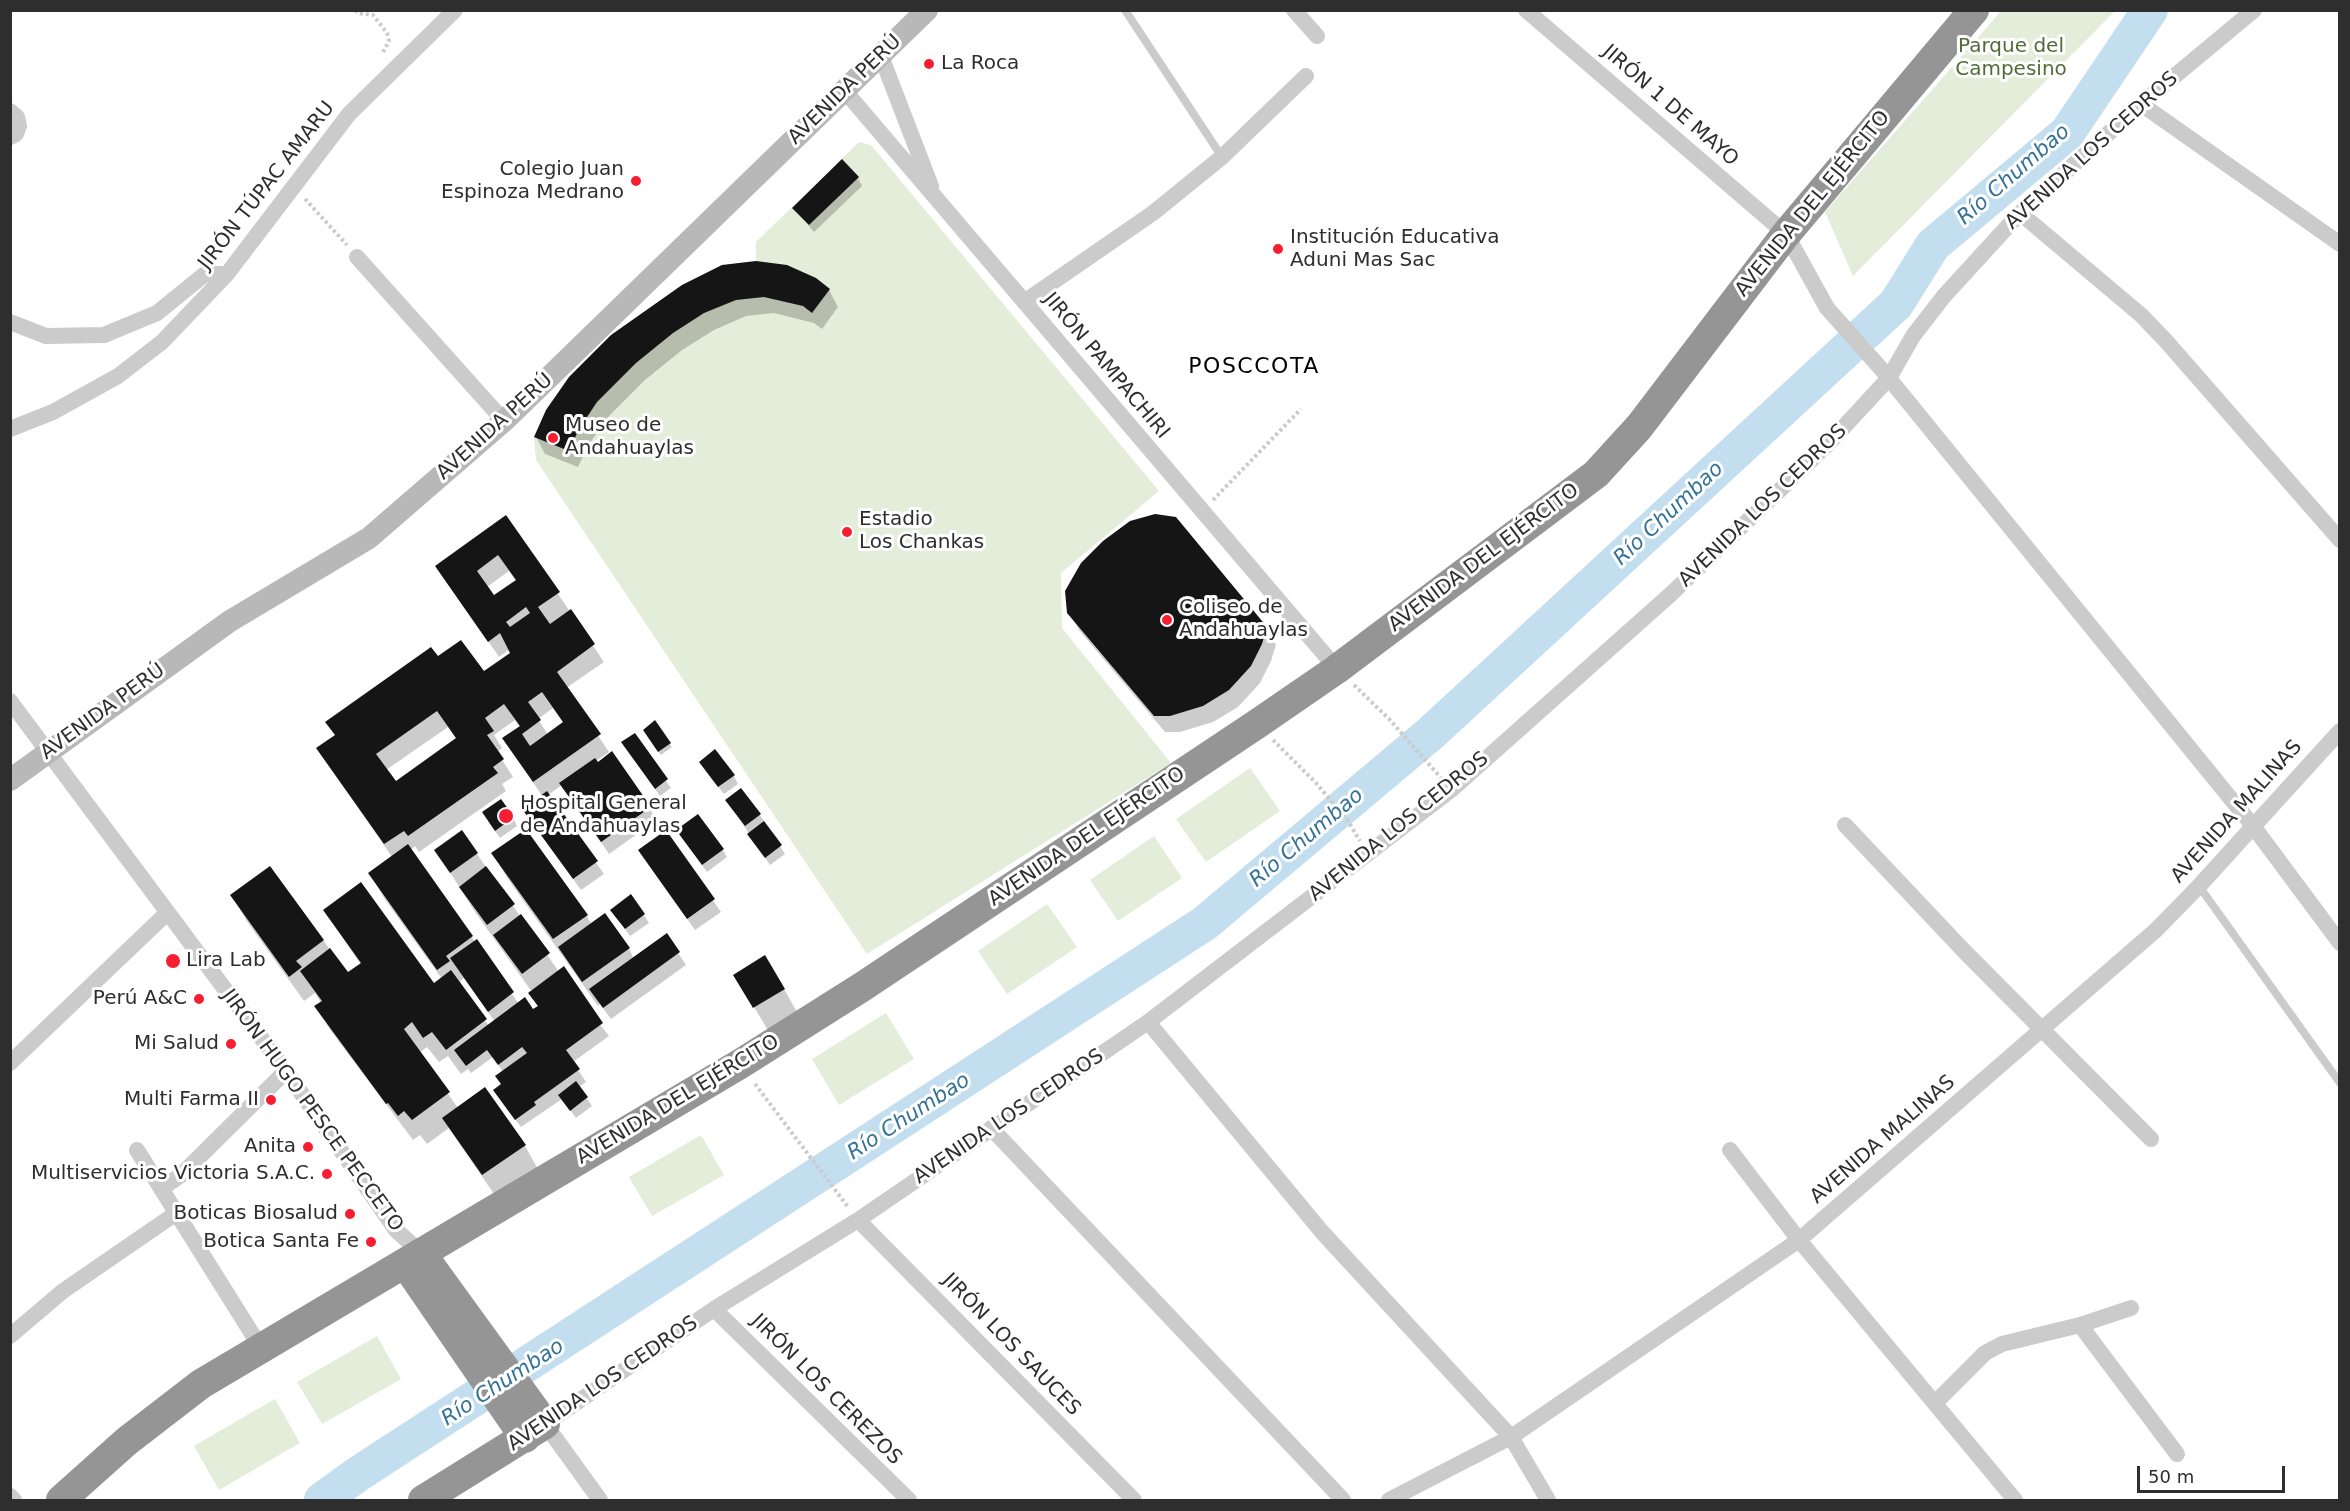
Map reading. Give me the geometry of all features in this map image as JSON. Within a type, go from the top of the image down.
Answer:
[{"type":"highway","name":"AVENIDA DEL EJÉRCITO","points":[[61,1500],[127,1441],[192,1391],[740,1064],[861,987],[1257,724],[1337,669],[1596,474],[1639,427],[1786,234],[1974,10]]},
{"type":"highway","name":"JIRÓN HUGO PESCE PECCETO","points":[[413,1258],[530,1424]]},
{"type":"highway","name":"AVENIDA LOS CEDROS","points":[[423,1500],[530,1424]]},
{"type":"street","name":"JIRÓN TÚPAC AMARU","points":[[10,429],[53,412],[118,376],[162,342],[227,274],[349,114],[455,10]]},
{"type":"street","name":"AVENIDA PERÚ","points":[[10,780],[47,751],[230,621],[369,538],[504,421],[927,10]]},
{"type":"street","points":[[1294,10],[1317,36]]},
{"type":"street","name":"JIRÓN 1 DE MAYO","points":[[1526,10],[1786,234]]},
{"type":"street","name":"AVENIDA LOS CEDROS","points":[[530,1424],[858,1220],[1148,1022],[1451,790],[1671,594],[1828,444],[1886,374],[1944,296],[2020,213],[2141,104],[2254,10]]},
{"type":"street","points":[[881,56],[936,198]]},
{"type":"street","points":[[1024,302],[1153,213],[1222,157],[1306,76]]},
{"type":"street","name":"JIRÓN PAMPACHIRI","points":[[844,90],[1337,669]]},
{"type":"street","points":[[2141,104],[2340,244]]},
{"type":"street","points":[[10,111],[17,117],[19,126],[16,134],[10,137]]},
{"type":"street","points":[[2020,213],[2141,315],[2340,540]]},
{"type":"street","points":[[1786,234],[1827,308],[1886,374],[2253,826],[2340,943]]},
{"type":"street","points":[[357,257],[504,421]]},
{"type":"street","points":[[10,322],[46,336],[104,335],[158,313],[205,274],[227,274]]},
{"type":"street","name":"JIRÓN HUGO PESCE PECCETO","points":[[10,701],[286,1071],[413,1258]]},
{"type":"street","name":"AVENIDA MALINAS","points":[[1389,1500],[1511,1437],[1799,1240],[2156,930],[2340,731]]},
{"type":"street","points":[[1845,825],[2042,1030],[2151,1139]]},
{"type":"street","points":[[10,1063],[167,912]]},
{"type":"street","points":[[1148,1022],[1322,1232],[1511,1437],[1548,1500]]},
{"type":"street","points":[[161,1189],[181,1175],[286,1071]]},
{"type":"street","points":[[991,1128],[1343,1500]]},
{"type":"street","points":[[137,1150],[261,1348]]},
{"type":"street","points":[[1730,1150],[1799,1240],[2015,1500]]},
{"type":"street","points":[[10,1336],[63,1291],[176,1214]]},
{"type":"street","name":"JIRÓN LOS SAUCES","points":[[858,1220],[1134,1500]]},
{"type":"street","points":[[1935,1403],[1985,1353],[2031,1336],[2080,1325],[2131,1308]]},
{"type":"street","name":"JIRÓN LOS CEREZOS","points":[[714,1309],[909,1500]]},
{"type":"street","points":[[2080,1325],[2177,1454]]},
{"type":"street","points":[[530,1424],[600,1500]]},
{"type":"street","points":[[10,1496],[14,1500]]},
{"type":"lane","points":[[1125,10],[1222,157]]},
{"type":"lane","points":[[2199,886],[2340,1083]]},
{"type":"path","points":[[356,10],[357,13],[373,15],[387,33],[389,41],[380,57]]},
{"type":"path","points":[[294,187],[357,257]]},
{"type":"path","points":[[1202,512],[1301,409]]},
{"type":"path","points":[[1337,669],[1390,720],[1451,790]]},
{"type":"path","points":[[1257,724],[1316,783],[1348,821]]},
{"type":"path","points":[[740,1064],[837,1194]]},
{"type":"green space","name":"Parque del Campesino","points":[[2001,11],[2115,11],[1853,276],[1825,212]]},
{"type":"green space","name":"Estadio Los Chankas","points":[[859,142],[871,145],[1159,491],[1061,573],[1062,628],[1171,763],[867,954],[536,460],[534,437],[546,410],[569,377],[611,335],[682,285],[722,265],[756,261],[756,242]]},
{"type":"green space","points":[[1250,768],[1280,811],[1206,862],[1176,819]]},
{"type":"green space","points":[[1154,836],[1182,878],[1118,921],[1090,880]]},
{"type":"green space","points":[[1047,904],[1077,947],[1007,994],[978,951]]},
{"type":"green space","points":[[886,1013],[914,1059],[839,1105],[812,1059]]},
{"type":"green space","points":[[701,1135],[724,1175],[652,1216],[629,1177]]},
{"type":"green space","points":[[377,1336],[401,1379],[322,1424],[297,1382]]},
{"type":"green space","points":[[275,1399],[300,1443],[219,1490],[194,1446]]},
{"type":"building","points":[[842,159],[859,177],[809,225],[792,208]]},
{"type":"building","points":[[756,261],[787,265],[816,278],[830,289],[812,313],[803,306],[764,297],[736,300],[704,313],[673,333],[636,363],[597,402],[579,429],[569,451],[534,437],[546,410],[569,377],[611,335],[682,285],[722,265]]},
{"type":"building","name":"Coliseo de Andahuaylas","points":[[1155,514],[1176,517],[1267,627],[1262,644],[1251,666],[1229,690],[1203,706],[1170,716],[1154,716],[1067,613],[1065,591],[1081,563],[1103,541],[1130,521]]},
{"type":"building","points":[[506,515],[560,592],[538,607],[550,624],[571,609],[595,644],[557,672],[601,734],[533,782],[502,738],[520,726],[504,704],[485,718],[494,731],[487,735],[504,759],[493,767],[498,773],[408,836],[404,831],[384,844],[316,748],[335,735],[325,722],[431,647],[438,656],[461,640],[484,671],[510,653],[500,633],[488,642],[435,566]],"holes":[[[498,555],[516,580],[494,595],[477,571]],[[526,607],[530,613],[510,627],[506,622]],[[542,692],[563,722],[530,746],[522,734],[541,720],[528,702]],[[437,711],[456,738],[396,781],[376,754]]]},
{"type":"building","points":[[655,720],[671,743],[658,752],[643,730]]},
{"type":"building","points":[[635,733],[668,779],[655,789],[621,742]]},
{"type":"building","points":[[715,749],[735,775],[718,787],[699,762]]},
{"type":"building","points":[[612,751],[651,807],[601,842],[559,783],[595,758],[598,762]]},
{"type":"building","points":[[741,788],[761,814],[745,826],[725,800]]},
{"type":"building","points":[[547,791],[598,861],[573,879],[522,809]]},
{"type":"building","points":[[501,799],[514,817],[495,831],[482,812]]},
{"type":"building","points":[[698,814],[724,849],[702,865],[676,830]]},
{"type":"building","points":[[764,821],[782,845],[765,858],[747,834]]},
{"type":"building","points":[[526,829],[588,915],[553,939],[491,853]]},
{"type":"building","points":[[462,830],[478,853],[450,873],[434,850]]},
{"type":"building","points":[[666,830],[715,899],[687,919],[638,850]]},
{"type":"building","points":[[408,844],[473,936],[446,956],[450,961],[437,970],[368,873]]},
{"type":"building","points":[[270,866],[324,940],[296,961],[302,967],[289,977],[230,895]]},
{"type":"building","points":[[486,866],[515,904],[487,925],[459,887]]},
{"type":"building","points":[[361,882],[434,983],[451,970],[487,1019],[446,1050],[432,1032],[423,1038],[412,1022],[404,1029],[450,1092],[412,1120],[404,1111],[398,1116],[388,1103],[386,1104],[314,1006],[322,1001],[300,971],[330,948],[348,972],[361,963],[323,910]]},
{"type":"building","points":[[631,894],[645,914],[625,929],[610,910]]},
{"type":"building","points":[[605,913],[630,948],[582,982],[558,947]]},
{"type":"building","points":[[521,914],[550,953],[522,974],[493,935]]},
{"type":"building","points":[[667,933],[680,952],[603,1008],[589,989]]},
{"type":"building","points":[[477,939],[514,992],[488,1012],[450,958]]},
{"type":"building","points":[[765,955],[785,989],[753,1008],[733,975]]},
{"type":"building","points":[[564,966],[603,1023],[566,1050],[580,1069],[534,1102],[536,1105],[515,1120],[493,1090],[501,1084],[495,1076],[527,1053],[522,1047],[498,1065],[487,1050],[466,1066],[454,1050],[525,997],[533,1009],[538,1006],[528,993]]},
{"type":"building","points":[[576,1081],[588,1097],[570,1111],[558,1095]]},
{"type":"building","points":[[485,1087],[526,1145],[482,1175],[442,1118]]},
{"type":"waterway","name":"Río Chumbao","points":[[322,1500],[358,1474],[1205,923],[1431,733],[1896,304],[1933,245],[2067,133],[2150,10]]},
{"type":"place","name":"La Roca","points":[[929,64]]},
{"type":"place","name":"Colegio Juan Espinoza Medrano","points":[[636,181]]},
{"type":"place","name":"Institución Educativa Aduni Mas Sac","points":[[1278,249]]},
{"type":"place","name":"Museo de Andahuaylas","points":[[553,438]]},
{"type":"place","name":"Estadio Los Chankas","points":[[847,532]]},
{"type":"place","name":"Coliseo de Andahuaylas","points":[[1167,620]]},
{"type":"place","name":"Hospital General de Andahuaylas","points":[[506,816]]},
{"type":"place","name":"Lira Lab","points":[[173,961]]},
{"type":"place","name":"Perú A&C","points":[[199,999]]},
{"type":"place","name":"Mi Salud","points":[[231,1044]]},
{"type":"place","name":"Multi Farma II","points":[[271,1100]]},
{"type":"place","name":"Anita","points":[[308,1147]]},
{"type":"place","name":"Multiservicios Victoria S.A.C.","points":[[327,1174]]},
{"type":"place","name":"Boticas Biosalud","points":[[350,1214]]},
{"type":"place","name":"Botica Santa Fe","points":[[371,1242]]},
{"type":"district","name":"POSCCOTA","points":[[1254,367]]}]
